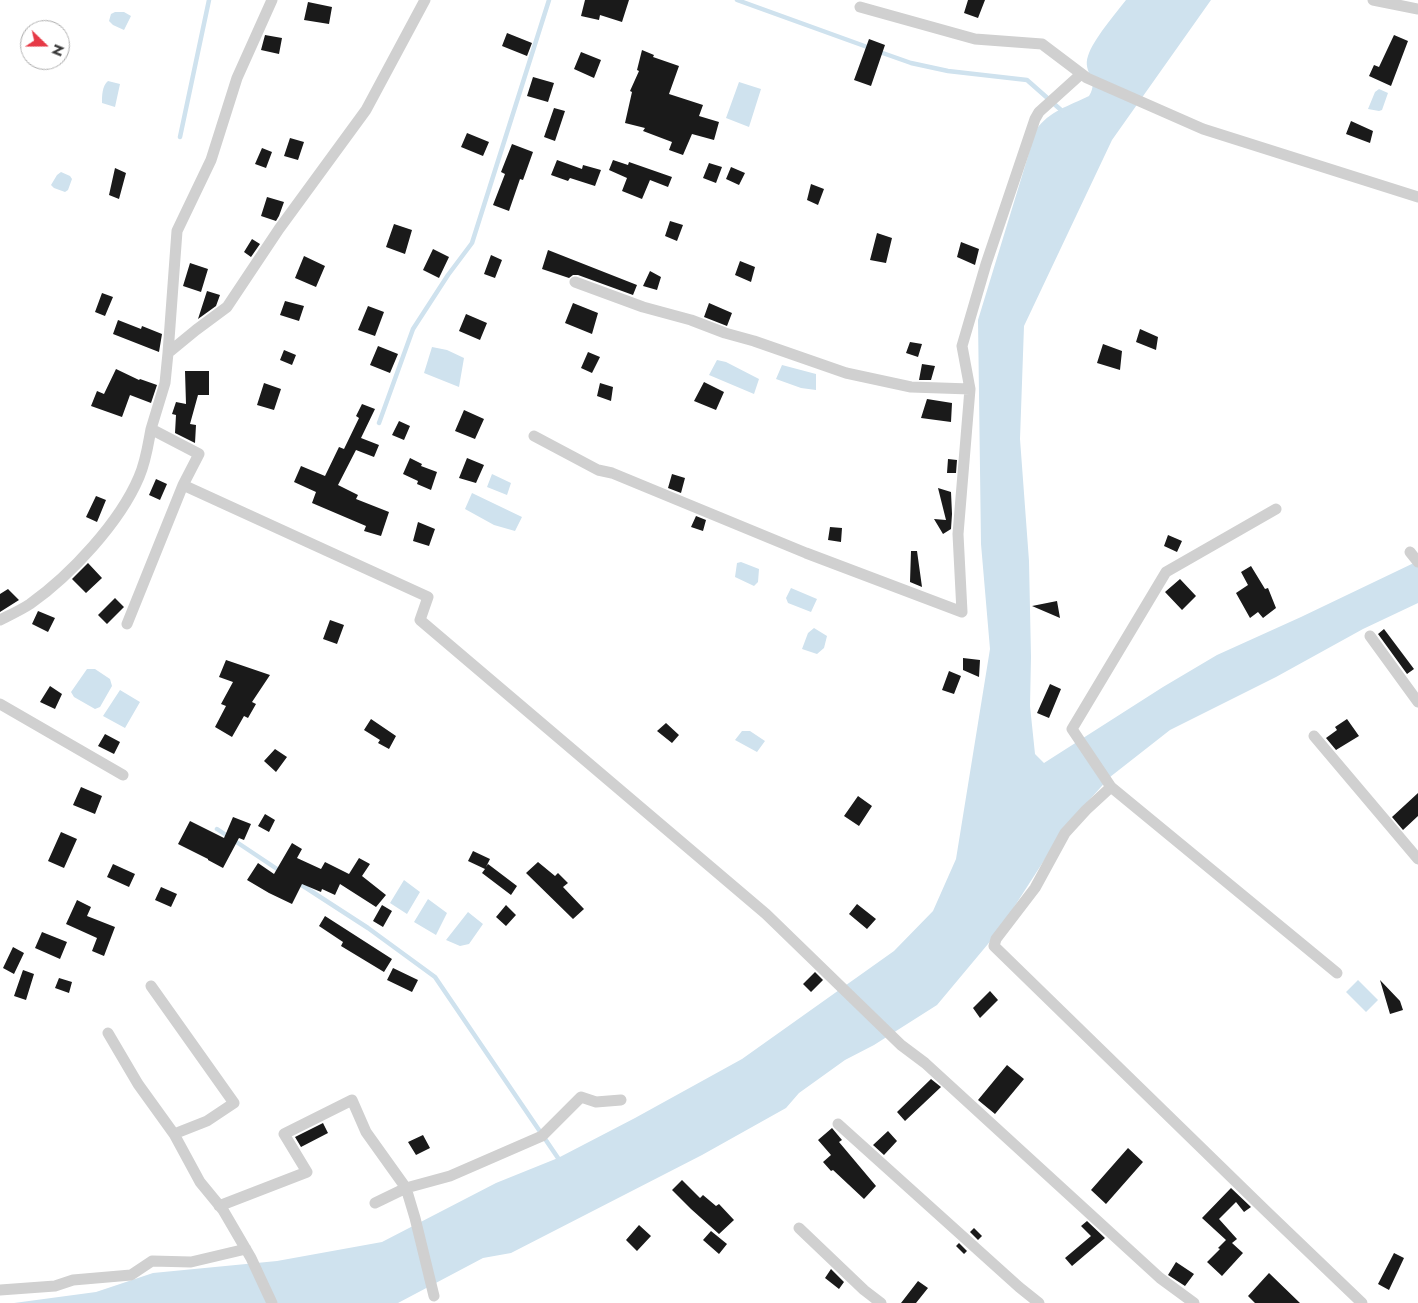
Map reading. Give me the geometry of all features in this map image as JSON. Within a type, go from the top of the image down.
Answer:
[{"type":"street","points":[[0,620],[30,604],[80,561],[119,513],[140,476],[148,452],[151,429],[164,383],[177,230],[211,160],[237,78],[272,0]]},
{"type":"street","points":[[168,353],[227,307],[280,229],[366,110],[425,0]]},
{"type":"street","points":[[1373,0],[1418,9]]},
{"type":"street","points":[[860,7],[975,39],[1042,44],[1084,76],[1203,129],[1418,197]]},
{"type":"street","points":[[534,436],[598,470],[612,473],[806,553],[962,612],[958,534],[970,390],[962,346],[989,255],[1035,119],[1039,112],[1070,84],[1084,76]]},
{"type":"street","points":[[575,282],[643,307],[691,320],[725,334],[754,341],[846,373],[911,387],[970,390]]},
{"type":"street","points":[[127,624],[183,485],[199,454],[151,429]]},
{"type":"street","points":[[183,485],[428,596],[420,620],[766,914],[901,1045],[925,1063],[970,1103],[1160,1278],[1194,1303]]},
{"type":"street","points":[[1276,509],[1166,572],[1072,729],[1110,784],[1337,973]]},
{"type":"street","points":[[1370,636],[1418,702]]},
{"type":"street","points":[[0,704],[123,775]]},
{"type":"street","points":[[1314,736],[1418,859]]},
{"type":"street","points":[[1110,784],[1065,833],[1035,888],[996,939],[994,946],[1362,1303]]},
{"type":"street","points":[[152,986],[234,1103],[207,1121],[174,1134]]},
{"type":"street","points":[[108,1033],[138,1084],[174,1134],[200,1182],[220,1206],[248,1253],[272,1303]]},
{"type":"street","points":[[375,1203],[406,1188],[450,1176],[542,1136],[581,1097],[596,1102],[621,1100]]},
{"type":"street","points":[[220,1206],[307,1172],[284,1134],[352,1100],[366,1132],[406,1188],[433,1292]]},
{"type":"street","points":[[838,1124],[1039,1303]]},
{"type":"street","points":[[799,1228],[864,1290],[881,1303]]},
{"type":"street","points":[[0,1290],[55,1286],[73,1280],[131,1275],[152,1261],[191,1262],[248,1253]]},
{"type":"water","points":[[1126,0],[1211,0],[1112,140],[1024,326],[1020,439],[1029,561],[1030,706],[1035,754],[1044,763],[1217,655],[1418,561],[1418,603],[1363,629],[1276,677],[1170,730],[1110,777],[1082,808],[1054,845],[998,932],[937,1005],[874,1045],[845,1060],[799,1093],[786,1108],[702,1155],[511,1253],[483,1258],[398,1303],[14,1303],[96,1292],[153,1273],[277,1261],[382,1242],[496,1183],[558,1158],[742,1059],[894,951],[933,911],[956,859],[990,649],[981,544],[978,320],[1036,130],[1041,123],[1053,114],[1089,96],[1093,85],[1087,67],[1088,56],[1099,35]]},
{"type":"water","points":[[124,12],[131,16],[124,30],[109,21],[111,14]]},
{"type":"water","points":[[108,81],[120,84],[115,107],[102,103],[103,88]]},
{"type":"water","points":[[739,82],[761,89],[749,127],[726,118]]},
{"type":"water","points":[[1379,89],[1388,93],[1382,110],[1368,109],[1375,92]]},
{"type":"water","points":[[61,172],[72,179],[68,190],[65,192],[51,185]]},
{"type":"water","points":[[432,347],[447,350],[464,358],[459,387],[424,373]]},
{"type":"water","points":[[717,360],[726,362],[759,379],[754,394],[709,375]]},
{"type":"water","points":[[782,365],[816,374],[816,390],[801,388],[776,379]]},
{"type":"water","points":[[492,474],[511,483],[507,495],[487,487]]},
{"type":"water","points":[[472,493],[522,517],[515,531],[494,525],[465,509]]},
{"type":"water","points":[[741,562],[759,569],[758,582],[754,586],[735,577],[737,563]]},
{"type":"water","points":[[791,588],[817,599],[811,612],[788,603],[786,598]]},
{"type":"water","points":[[814,628],[827,636],[824,648],[817,654],[802,649],[808,633]]},
{"type":"water","points":[[87,669],[95,669],[110,679],[112,686],[100,707],[95,709],[74,697],[71,692]]},
{"type":"water","points":[[120,690],[140,702],[125,728],[103,716]]},
{"type":"water","points":[[742,731],[750,731],[765,741],[757,752],[735,740]]},
{"type":"water","points":[[404,880],[420,892],[407,914],[390,903]]},
{"type":"water","points":[[428,899],[447,913],[436,935],[414,922]]},
{"type":"water","points":[[468,912],[483,924],[469,944],[460,946],[446,940]]},
{"type":"water","points":[[1358,980],[1378,1000],[1366,1012],[1346,992]]},
{"type":"building","points":[[585,0],[629,0],[622,22],[600,15],[599,20],[581,16]]},
{"type":"building","points":[[968,0],[985,0],[978,18],[964,13]]},
{"type":"building","points":[[308,2],[332,7],[329,24],[304,20]]},
{"type":"building","points":[[507,33],[532,43],[527,56],[502,46]]},
{"type":"building","points":[[265,35],[282,38],[279,54],[261,50]]},
{"type":"building","points":[[1394,35],[1408,41],[1391,86],[1369,76],[1374,65],[1379,67]]},
{"type":"building","points":[[869,39],[885,45],[871,86],[854,80]]},
{"type":"building","points":[[642,50],[654,55],[653,57],[679,66],[669,94],[703,105],[699,116],[719,122],[714,140],[692,134],[683,155],[669,150],[672,142],[643,131],[645,128],[625,123],[632,92],[630,91],[639,71],[637,70]]},
{"type":"building","points":[[581,52],[601,60],[594,78],[574,69]]},
{"type":"building","points":[[533,77],[554,83],[548,102],[527,96]]},
{"type":"building","points":[[554,108],[565,111],[555,141],[544,137]]},
{"type":"building","points":[[1351,121],[1373,131],[1370,143],[1346,134]]},
{"type":"building","points":[[467,133],[489,142],[483,156],[461,147]]},
{"type":"building","points":[[290,138],[304,142],[298,160],[284,156]]},
{"type":"building","points":[[512,144],[533,152],[523,180],[520,179],[509,211],[493,205],[505,174],[501,172]]},
{"type":"building","points":[[262,148],[272,152],[266,168],[255,164]]},
{"type":"building","points":[[557,160],[582,169],[583,165],[601,170],[595,186],[570,178],[568,181],[551,175]]},
{"type":"building","points":[[613,160],[628,165],[629,162],[672,177],[668,187],[650,180],[642,199],[622,191],[627,178],[609,170]]},
{"type":"building","points":[[709,163],[722,167],[716,183],[703,178]]},
{"type":"building","points":[[731,167],[745,173],[739,185],[726,179]]},
{"type":"building","points":[[115,168],[126,173],[119,199],[109,195]]},
{"type":"building","points":[[811,184],[824,189],[818,205],[807,200]]},
{"type":"building","points":[[267,197],[284,202],[276,221],[261,216]]},
{"type":"building","points":[[670,221],[683,225],[677,241],[665,236]]},
{"type":"building","points":[[394,224],[412,230],[405,254],[386,247]]},
{"type":"building","points":[[877,233],[892,238],[886,263],[870,260]]},
{"type":"building","points":[[252,239],[260,244],[251,257],[244,252]]},
{"type":"building","points":[[961,242],[979,249],[975,265],[957,257]]},
{"type":"building","points":[[433,249],[449,257],[439,278],[423,270]]},
{"type":"building","points":[[548,250],[637,285],[633,295],[578,275],[573,275],[569,278],[542,269]]},
{"type":"building","points":[[491,255],[502,260],[495,278],[484,274]]},
{"type":"building","points":[[304,256],[325,266],[316,287],[295,278]]},
{"type":"building","points":[[740,261],[755,267],[751,282],[735,275]]},
{"type":"building","points":[[190,263],[208,269],[201,292],[183,286]]},
{"type":"building","points":[[650,271],[661,277],[657,290],[643,286]]},
{"type":"building","points":[[207,291],[220,295],[216,306],[198,319]]},
{"type":"building","points":[[102,293],[113,297],[105,316],[95,312]]},
{"type":"building","points":[[285,301],[304,306],[299,321],[280,315]]},
{"type":"building","points":[[573,303],[598,313],[592,334],[565,323]]},
{"type":"building","points":[[709,303],[732,313],[727,326],[704,317]]},
{"type":"building","points":[[368,306],[384,312],[375,336],[358,330]]},
{"type":"building","points":[[466,314],[487,323],[480,340],[459,331]]},
{"type":"building","points":[[118,320],[141,329],[142,326],[162,334],[159,352],[113,334]]},
{"type":"building","points":[[1140,329],[1158,337],[1156,350],[1136,342]]},
{"type":"building","points":[[910,342],[922,344],[918,357],[906,353]]},
{"type":"building","points":[[1103,344],[1122,351],[1120,370],[1097,363]]},
{"type":"building","points":[[378,346],[398,354],[390,373],[370,365]]},
{"type":"building","points":[[284,350],[296,355],[292,365],[280,360]]},
{"type":"building","points":[[588,352],[600,357],[592,373],[581,368]]},
{"type":"building","points":[[922,364],[935,366],[931,380],[919,380]]},
{"type":"building","points":[[116,369],[139,380],[157,385],[151,403],[130,395],[122,417],[91,406],[97,391],[104,394]]},
{"type":"building","points":[[185,371],[209,371],[209,395],[198,395],[190,424],[196,425],[195,443],[175,433],[176,415],[172,414],[176,402],[186,404]]},
{"type":"building","points":[[704,382],[724,392],[716,410],[694,401]]},
{"type":"building","points":[[264,383],[281,389],[274,410],[257,405]]},
{"type":"building","points":[[600,383],[613,387],[611,401],[597,396]]},
{"type":"building","points":[[927,399],[952,403],[951,422],[921,418]]},
{"type":"building","points":[[362,404],[375,409],[361,438],[379,445],[374,457],[356,450],[338,485],[358,495],[356,499],[389,512],[381,536],[364,531],[366,526],[312,503],[316,492],[294,482],[301,466],[325,476],[339,447],[344,449],[359,418],[356,416]]},
{"type":"building","points":[[464,410],[484,419],[475,439],[455,431]]},
{"type":"building","points":[[399,421],[410,426],[404,440],[392,435]]},
{"type":"building","points":[[410,458],[422,464],[421,466],[437,472],[431,490],[417,484],[418,481],[403,474]]},
{"type":"building","points":[[467,458],[484,465],[476,483],[459,478]]},
{"type":"building","points":[[948,459],[957,460],[956,473],[947,473]]},
{"type":"building","points":[[672,474],[685,478],[681,493],[668,488]]},
{"type":"building","points":[[156,479],[167,484],[160,500],[149,495]]},
{"type":"building","points":[[938,488],[951,492],[951,529],[943,534],[934,519],[946,520]]},
{"type":"building","points":[[96,496],[106,500],[97,522],[86,517]]},
{"type":"building","points":[[696,516],[706,520],[703,531],[691,527]]},
{"type":"building","points":[[418,522],[435,529],[429,546],[413,541]]},
{"type":"building","points":[[830,527],[842,528],[841,542],[828,540]]},
{"type":"building","points":[[1168,535],[1182,541],[1177,552],[1164,546]]},
{"type":"building","points":[[911,551],[917,551],[922,587],[910,582]]},
{"type":"building","points":[[88,563],[102,578],[86,593],[72,579]]},
{"type":"building","points":[[1251,566],[1265,589],[1268,588],[1276,608],[1263,618],[1258,612],[1250,618],[1236,593],[1248,585],[1241,572]]},
{"type":"building","points":[[1180,579],[1196,596],[1182,610],[1165,592]]},
{"type":"building","points":[[8,589],[19,600],[0,612],[0,594]]},
{"type":"building","points":[[115,598],[124,607],[107,624],[98,615]]},
{"type":"building","points":[[1057,601],[1060,618],[1032,606]]},
{"type":"building","points":[[38,611],[55,618],[48,632],[32,624]]},
{"type":"building","points":[[330,620],[344,625],[337,644],[323,639]]},
{"type":"building","points":[[1384,629],[1414,669],[1407,674],[1378,634]]},
{"type":"building","points":[[963,658],[980,660],[979,677],[963,670]]},
{"type":"building","points":[[226,660],[270,675],[252,702],[256,704],[248,718],[244,716],[232,737],[215,727],[226,706],[221,704],[233,682],[219,677]]},
{"type":"building","points":[[949,671],[961,676],[954,694],[942,690]]},
{"type":"building","points":[[1050,684],[1061,689],[1049,718],[1037,713]]},
{"type":"building","points":[[50,686],[62,694],[55,709],[40,702]]},
{"type":"building","points":[[371,719],[396,736],[389,749],[378,743],[380,740],[364,730]]},
{"type":"building","points":[[1347,719],[1359,736],[1336,750],[1326,738],[1337,730],[1335,727]]},
{"type":"building","points":[[666,723],[679,735],[672,743],[657,731]]},
{"type":"building","points":[[105,734],[120,742],[114,754],[98,746]]},
{"type":"building","points":[[275,749],[287,757],[276,772],[264,761]]},
{"type":"building","points":[[81,787],[102,796],[95,814],[73,805]]},
{"type":"building","points":[[1418,793],[1418,816],[1403,830],[1392,817]]},
{"type":"building","points":[[858,796],[872,806],[859,826],[844,816]]},
{"type":"building","points":[[265,814],[275,820],[269,832],[258,826]]},
{"type":"building","points":[[233,817],[251,824],[244,840],[239,838],[223,868],[178,844],[190,821],[224,838]]},
{"type":"building","points":[[61,832],[77,839],[64,868],[48,861]]},
{"type":"building","points":[[292,843],[302,849],[297,858],[321,869],[325,862],[349,874],[359,858],[370,864],[362,876],[386,895],[376,907],[340,884],[335,895],[322,889],[321,892],[302,884],[292,904],[247,880],[258,863],[274,874]]},
{"type":"building","points":[[473,851],[490,859],[486,867],[488,864],[517,886],[511,895],[482,873],[485,869],[468,861]]},
{"type":"building","points":[[538,862],[555,876],[558,873],[568,883],[563,887],[584,909],[573,919],[526,873]]},
{"type":"building","points":[[113,864],[135,874],[129,887],[107,877]]},
{"type":"building","points":[[161,887],[177,894],[171,907],[155,900]]},
{"type":"building","points":[[77,900],[91,907],[87,916],[115,927],[104,956],[92,951],[97,938],[66,924]]},
{"type":"building","points":[[857,904],[876,919],[867,929],[849,914]]},
{"type":"building","points":[[382,905],[392,911],[383,927],[373,921]]},
{"type":"building","points":[[506,905],[516,915],[506,926],[496,917]]},
{"type":"building","points":[[325,916],[392,959],[384,972],[341,946],[343,942],[319,926]]},
{"type":"building","points":[[42,932],[67,942],[60,959],[35,948]]},
{"type":"building","points":[[13,947],[24,953],[14,974],[3,968]]},
{"type":"building","points":[[393,968],[418,980],[412,992],[387,980]]},
{"type":"building","points":[[23,970],[34,974],[26,1000],[14,996]]},
{"type":"building","points":[[815,972],[823,980],[811,992],[803,984]]},
{"type":"building","points":[[59,978],[72,982],[69,993],[55,988]]},
{"type":"building","points":[[1380,980],[1400,1001],[1403,1010],[1390,1014]]},
{"type":"building","points":[[990,991],[998,1000],[980,1018],[973,1008]]},
{"type":"building","points":[[1007,1065],[1024,1079],[995,1114],[978,1100]]},
{"type":"building","points":[[931,1079],[941,1087],[905,1121],[897,1112]]},
{"type":"building","points":[[323,1123],[328,1133],[301,1147],[295,1137]]},
{"type":"building","points":[[832,1128],[842,1140],[839,1142],[876,1186],[864,1199],[823,1162],[831,1155],[818,1140]]},
{"type":"building","points":[[888,1131],[897,1141],[884,1155],[873,1145]]},
{"type":"building","points":[[423,1135],[430,1148],[416,1155],[408,1142]]},
{"type":"building","points":[[1128,1148],[1143,1162],[1106,1204],[1091,1190]]},
{"type":"building","points":[[682,1180],[700,1198],[703,1195],[716,1206],[719,1204],[734,1220],[719,1234],[672,1190]]},
{"type":"building","points":[[1231,1188],[1251,1207],[1244,1212],[1236,1202],[1219,1219],[1237,1239],[1232,1243],[1243,1253],[1222,1276],[1207,1262],[1226,1240],[1202,1218]]},
{"type":"building","points":[[1087,1221],[1105,1238],[1072,1266],[1065,1258],[1091,1236],[1081,1226]]},
{"type":"building","points":[[639,1225],[651,1236],[637,1251],[626,1240]]},
{"type":"building","points":[[974,1228],[982,1236],[978,1240],[970,1232]]},
{"type":"building","points":[[711,1231],[727,1244],[719,1254],[703,1240]]},
{"type":"building","points":[[959,1243],[967,1251],[964,1254],[956,1246]]},
{"type":"building","points":[[1394,1253],[1404,1258],[1389,1290],[1378,1284]]},
{"type":"building","points":[[1176,1262],[1194,1274],[1185,1286],[1168,1275]]},
{"type":"building","points":[[831,1269],[844,1282],[839,1289],[825,1278]]},
{"type":"building","points":[[1269,1273],[1300,1303],[1255,1303],[1248,1296]]},
{"type":"building","points":[[918,1281],[928,1288],[916,1303],[901,1303]]},
{"type":"waterway","points":[[180,137],[209,0]]},
{"type":"waterway","points":[[379,423],[413,329],[448,275],[472,243],[549,0]]},
{"type":"waterway","points":[[737,0],[870,48]]},
{"type":"waterway","points":[[877,51],[911,63],[948,71],[1027,80],[1061,110]]},
{"type":"waterway","points":[[217,829],[280,871]]},
{"type":"waterway","points":[[297,882],[368,928],[435,977],[558,1158]]}]
